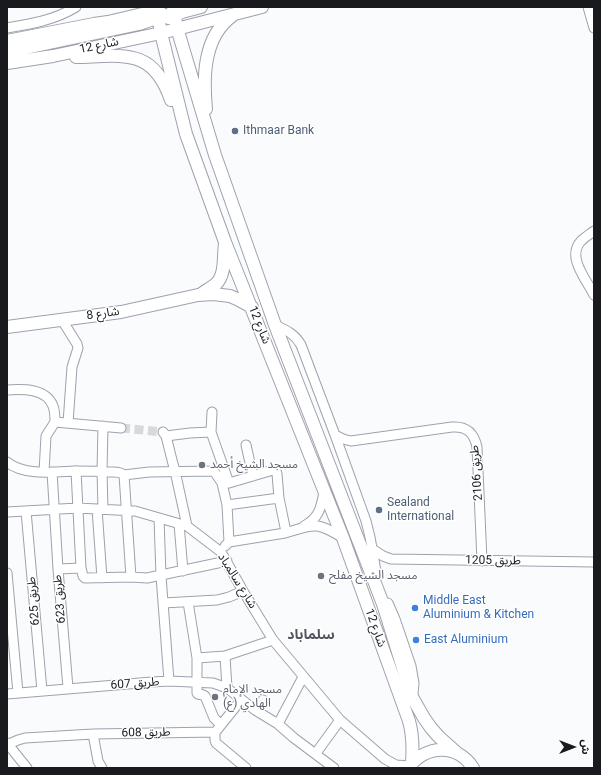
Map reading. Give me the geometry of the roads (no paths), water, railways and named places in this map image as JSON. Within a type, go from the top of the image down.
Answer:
[{"type":"street","points":[[7,28],[40,22],[76,7]]},
{"type":"street","points":[[108,22],[126,7]]},
{"type":"street","points":[[7,52],[139,24],[201,7]]},
{"type":"street","name":"شارع 12","points":[[7,41],[108,22],[166,17],[233,15],[262,7]]},
{"type":"street","points":[[588,7],[594,28]]},
{"type":"street","points":[[210,136],[205,87],[207,59],[214,38],[220,28],[233,15]]},
{"type":"street","points":[[166,17],[218,177],[220,182],[227,188]]},
{"type":"street","name":"شارع 12","points":[[7,63],[53,56],[166,17]]},
{"type":"street","name":"شارع 12","points":[[166,17],[186,134],[225,242],[343,538],[409,721],[412,741],[410,766]]},
{"type":"street","name":"شارع 12","points":[[166,17],[210,136],[215,155],[275,324],[383,604],[412,697],[431,728],[457,753],[464,757],[473,768]]},
{"type":"street","points":[[53,56],[124,56],[142,61],[156,71],[166,85],[179,121],[186,134]]},
{"type":"street","points":[[594,231],[578,245],[576,259],[578,266],[594,295]]},
{"type":"street","name":"شارع 8","points":[[198,295],[215,285],[219,280],[222,272],[225,242]]},
{"type":"street","name":"شارع 8","points":[[7,327],[121,312],[198,295],[213,294],[230,296],[252,307]]},
{"type":"street","points":[[62,320],[78,348],[72,366],[68,423]]},
{"type":"street","points":[[275,324],[292,334],[301,345],[335,435],[366,521],[377,578],[412,666],[414,683],[412,697]]},
{"type":"street","points":[[7,390],[32,390],[48,398],[53,405],[55,422],[121,428]]},
{"type":"street","points":[[212,412],[211,432],[225,483],[229,542]]},
{"type":"street","name":"طريق 623","points":[[55,422],[46,436],[48,472],[54,509],[68,688]]},
{"type":"street","points":[[102,578],[100,509],[103,426]]},
{"type":"street","name":"طريق 2106","points":[[335,435],[347,440],[355,440],[452,427],[465,428],[470,432],[474,436],[477,447],[482,561]]},
{"type":"street","points":[[183,571],[183,525],[175,471],[164,434],[211,432]]},
{"type":"street","points":[[343,457],[345,448],[355,440]]},
{"type":"street","points":[[246,445],[253,476]]},
{"type":"street","points":[[7,462],[19,468],[30,471],[102,471],[121,473],[124,475],[149,472],[213,470],[225,483]]},
{"type":"street","points":[[225,483],[273,470],[276,471],[279,498],[286,532]]},
{"type":"street","points":[[76,471],[82,572],[85,578],[147,578],[227,561]]},
{"type":"street","points":[[124,475],[131,577]]},
{"type":"street","points":[[303,527],[310,523],[319,512],[324,492]]},
{"type":"street","points":[[227,505],[279,498]]},
{"type":"street","name":"شارع سالمباد","points":[[7,512],[78,508],[126,510],[135,511],[183,525],[220,552],[227,561],[243,591],[273,640],[340,720],[385,759],[396,765],[410,766]]},
{"type":"street","name":"طريق 625","points":[[26,511],[42,691]]},
{"type":"street","points":[[159,518],[161,576],[169,681]]},
{"type":"street","points":[[220,552],[229,542],[311,526],[319,526],[335,532],[343,538]]},
{"type":"street","name":"طريق 1205","points":[[372,548],[383,556],[392,559],[594,562]]},
{"type":"street","points":[[375,570],[382,563],[392,559]]},
{"type":"street","points":[[58,569],[82,572]]},
{"type":"street","points":[[7,573],[18,693]]},
{"type":"street","points":[[163,604],[217,600],[243,591]]},
{"type":"street","points":[[188,602],[197,658],[197,694],[205,696],[218,729]]},
{"type":"street","points":[[197,658],[225,656],[273,640]]},
{"type":"street","points":[[225,656],[227,688]]},
{"type":"street","points":[[278,724],[303,676]]},
{"type":"street","name":"طريق 607","points":[[7,694],[169,681],[213,683],[227,688],[255,710],[278,724],[334,768]]},
{"type":"street","points":[[241,700],[218,729],[215,740],[216,743],[246,768]]},
{"type":"street","points":[[255,710],[263,700]]},
{"type":"street","points":[[316,754],[340,720]]},
{"type":"street","name":"طريق 608","points":[[8,743],[22,738],[218,729]]},
{"type":"street","points":[[93,734],[98,761],[102,768]]},
{"type":"street","points":[[16,754],[26,741],[35,738]]},
{"type":"street","points":[[8,743],[27,768]]},
{"type":"street","points":[[410,766],[421,755],[433,750],[445,750],[457,753]]},
{"type":"tunnel","points":[[121,428],[163,432]]},
{"type":"place","name":"Ithmaar Bank","points":[[235,131]]},
{"type":"place","name":"مسجد الشيخ أحمد","points":[[202,465]]},
{"type":"place","name":"Sealand International","points":[[379,510]]},
{"type":"place","name":"مسجد الشيخ مفلح","points":[[321,576]]},
{"type":"place","name":"Middle East Aluminium & Kitchen","points":[[415,608]]},
{"type":"place","name":"East Aluminium","points":[[416,640]]},
{"type":"place","name":"مسجد الإمام الهادي (ع)","points":[[215,697]]},
{"type":"district","name":"سلماباد","points":[[311,635]]}]
